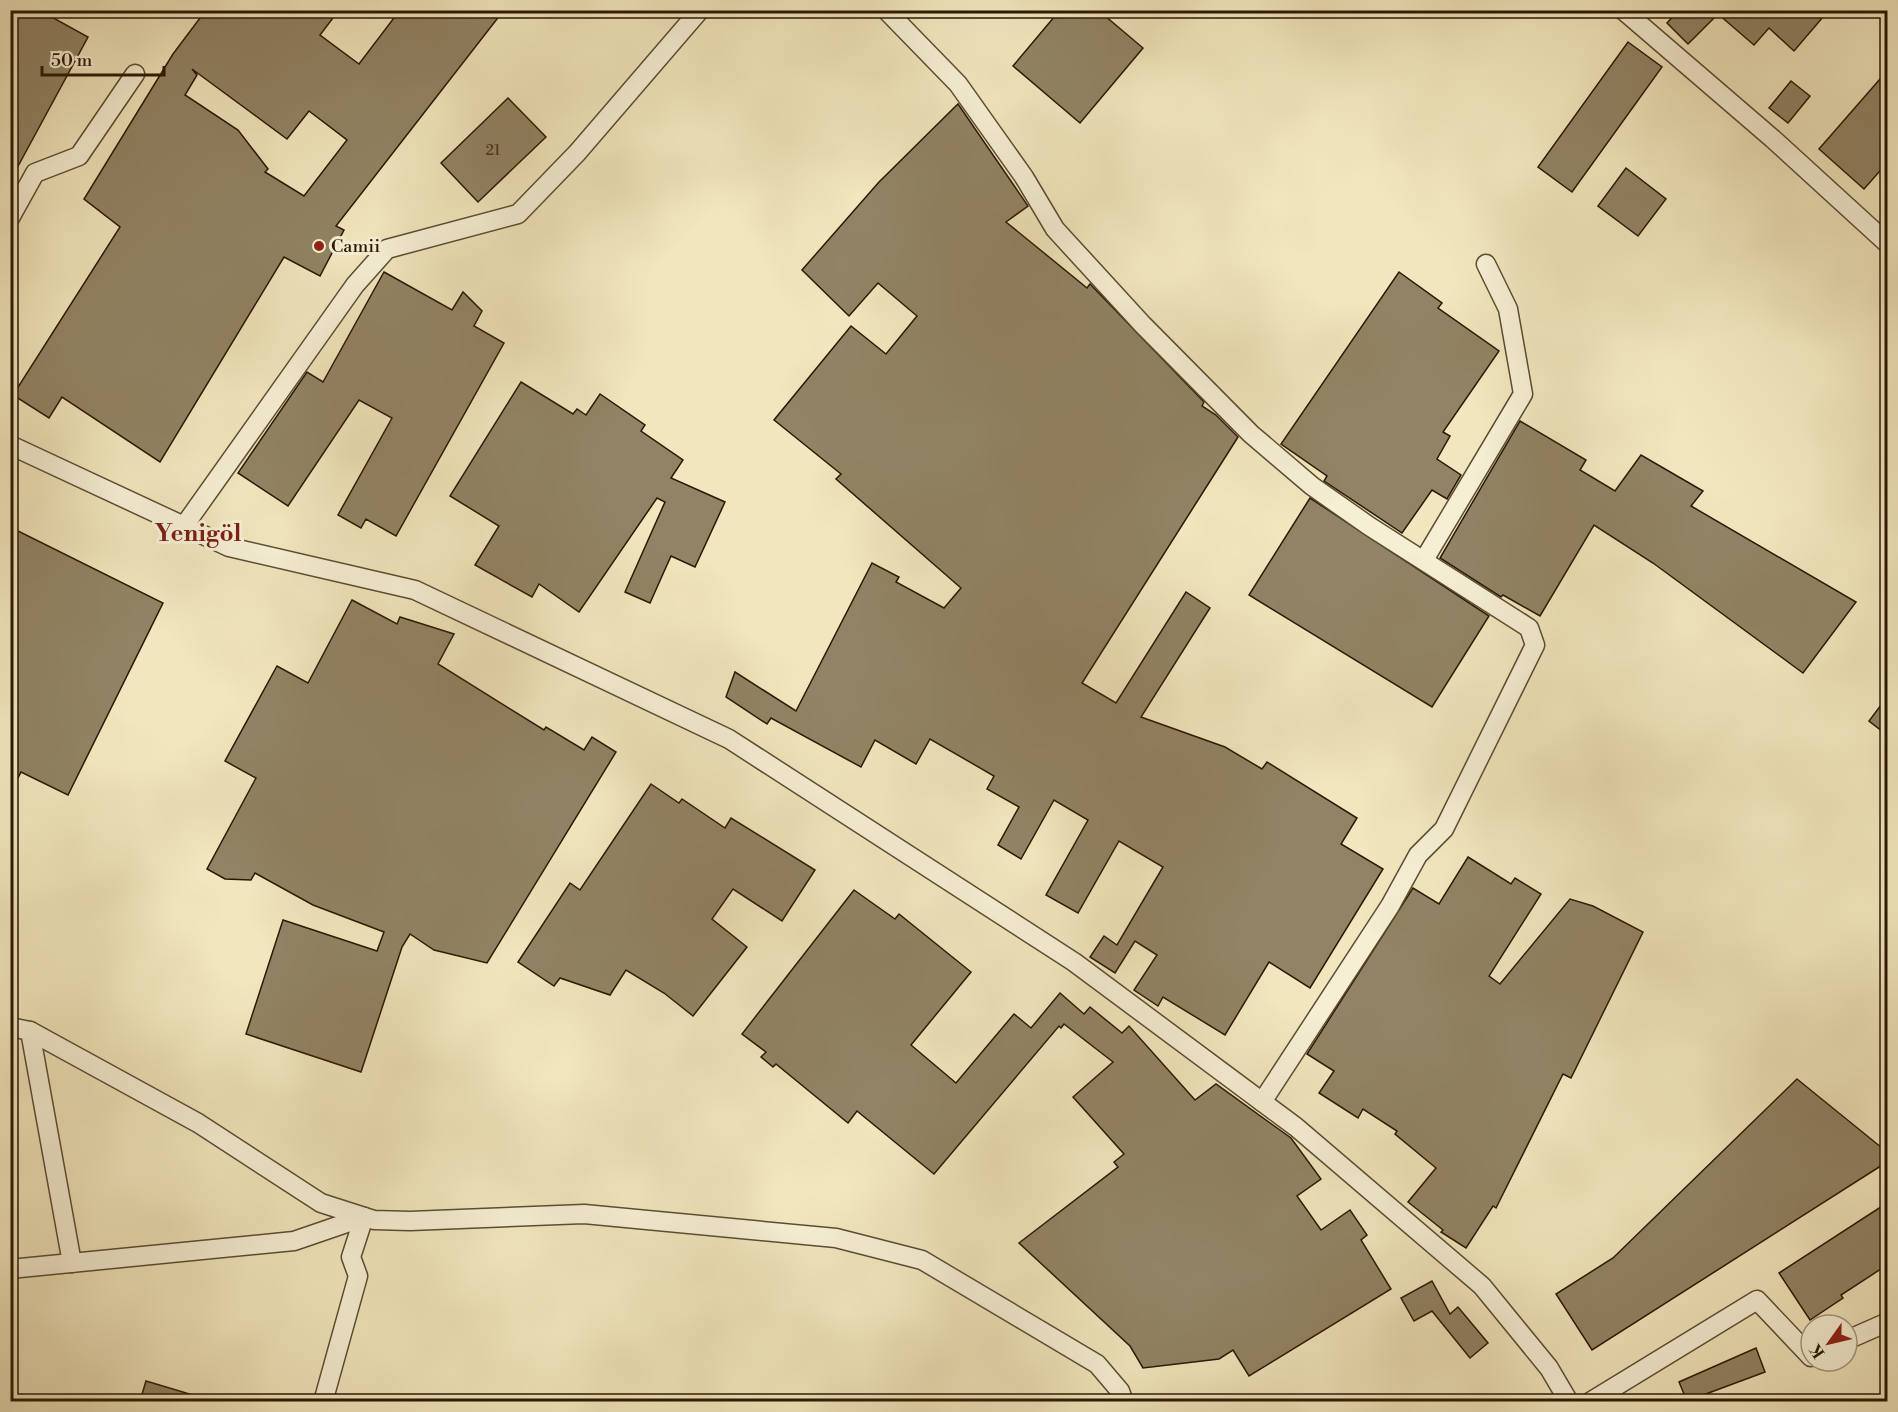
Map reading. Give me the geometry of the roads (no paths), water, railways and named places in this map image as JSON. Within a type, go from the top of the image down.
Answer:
[{"type":"street","points":[[885,10],[958,84],[1024,177],[1055,229],[1143,325],[1251,434],[1312,486],[1369,526],[1529,628],[1535,645],[1444,829],[1418,855],[1390,906],[1262,1102]]},
{"type":"street","points":[[1623,10],[1773,139],[1887,244]]},
{"type":"street","points":[[184,526],[355,285],[387,249],[518,214],[577,153],[696,12]]},
{"type":"street","points":[[10,218],[35,173],[79,156],[135,74]]},
{"type":"street","points":[[1424,560],[1523,394],[1508,309],[1486,264]]},
{"type":"street","points":[[10,445],[229,547],[415,590],[729,739],[1074,962],[1296,1126],[1482,1286],[1550,1368],[1569,1401]]},
{"type":"street","points":[[10,1027],[30,1031],[198,1123],[321,1203],[374,1220],[410,1221],[584,1214],[836,1238],[922,1260],[1097,1364],[1119,1391],[1124,1401]]},
{"type":"street","points":[[30,1031],[72,1263]]},
{"type":"street","points":[[10,1269],[294,1241],[364,1217]]},
{"type":"street","points":[[323,1401],[358,1276],[351,1257],[364,1217]]},
{"type":"street","points":[[1590,1401],[1757,1300],[1799,1344]]},
{"type":"street","points":[[1859,1335],[1887,1322]]},
{"type":"place","name":"Camii","points":[[319,246]]},
{"type":"district","name":"Yenigöl","points":[[198,533]]}]
